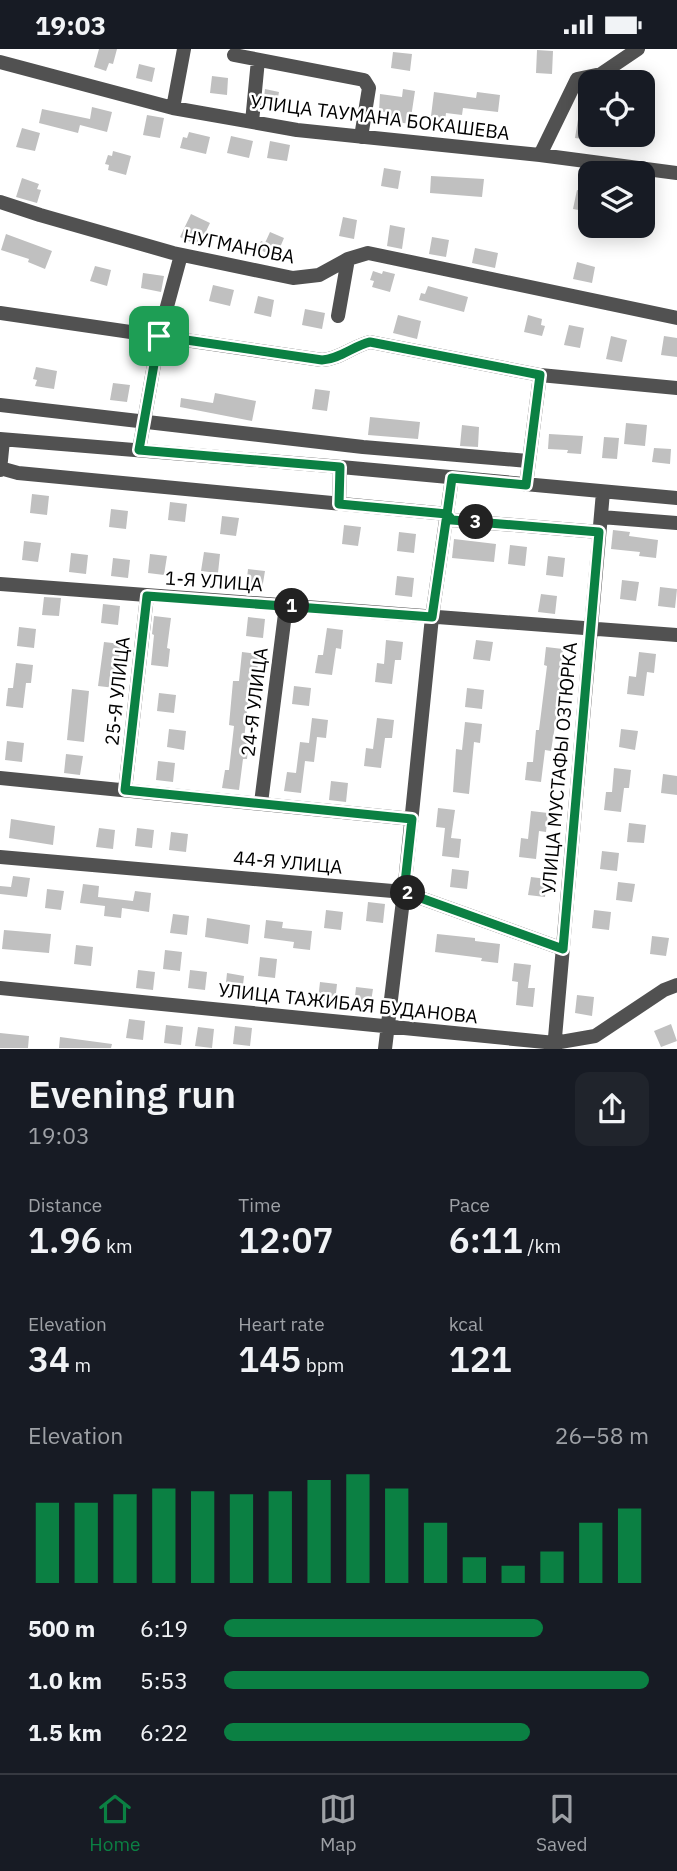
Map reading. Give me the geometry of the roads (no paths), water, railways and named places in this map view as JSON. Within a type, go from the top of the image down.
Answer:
[{"type":"street","points":[[173,108],[184,49]]},
{"type":"street","points":[[540,155],[577,79],[601,74],[638,49]]},
{"type":"street","points":[[234,55],[365,80],[369,88],[361,137]]},
{"type":"street","points":[[252,122],[258,60]]},
{"type":"street","name":"УЛИЦА ТАУМАНА БОКАШЕВА","points":[[0,62],[173,108],[297,130],[540,155],[677,173]]},
{"type":"street","name":"НУГМАНОВА","points":[[0,202],[181,255],[293,278],[319,275],[348,259],[368,253],[677,318]]},
{"type":"street","points":[[139,450],[159,336],[181,255]]},
{"type":"street","points":[[338,317],[348,259]]},
{"type":"street","points":[[0,313],[322,360],[336,357],[370,342],[540,375],[677,388]]},
{"type":"street","points":[[526,485],[540,375]]},
{"type":"street","points":[[0,405],[363,447],[528,461]]},
{"type":"street","points":[[599,532],[452,520],[447,514],[18,473],[0,469],[2,439],[677,498]]},
{"type":"street","points":[[339,504],[340,467]]},
{"type":"street","points":[[385,1048],[432,617],[452,478]]},
{"type":"street","name":"УЛИЦА МУСТАФЫ ОЗТЮРКА","points":[[554,1046],[603,492]]},
{"type":"street","points":[[601,517],[677,523]]},
{"type":"street","name":"1-Я УЛИЦА","points":[[0,584],[677,635]]},
{"type":"street","name":"25-Я УЛИЦА","points":[[125,790],[147,596]]},
{"type":"street","name":"24-Я УЛИЦА","points":[[261,803],[286,606]]},
{"type":"street","points":[[0,779],[412,819]]},
{"type":"street","name":"44-Я УЛИЦА","points":[[0,857],[404,892],[563,949]]},
{"type":"street","name":"УЛИЦА ТАЖИБАЯ БУДАНОВА","points":[[0,988],[388,1026],[554,1046],[595,1036],[664,990],[677,985]]}]
